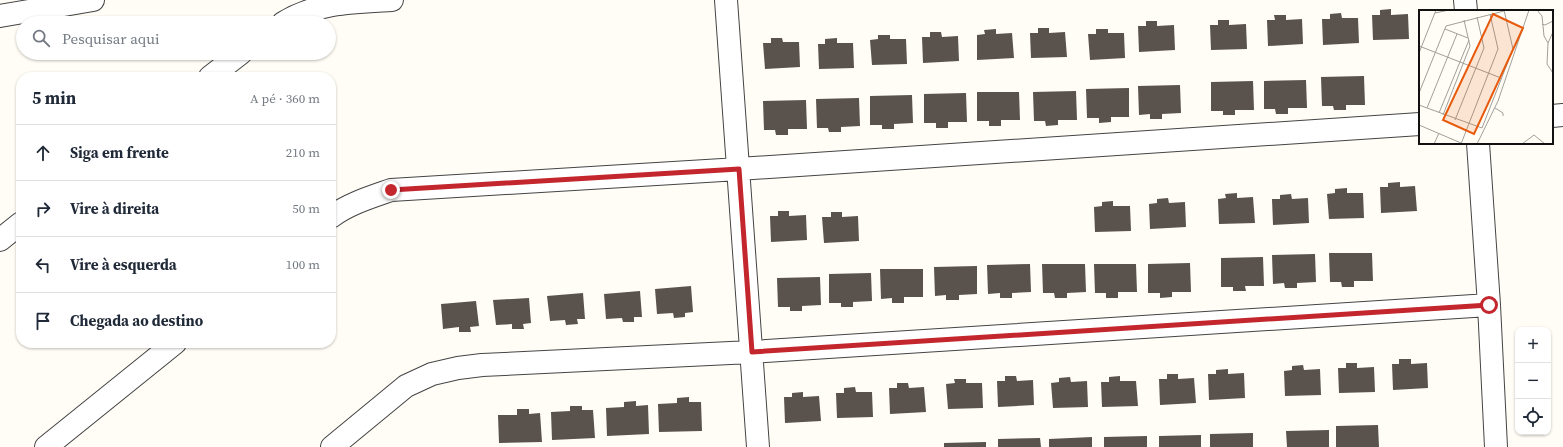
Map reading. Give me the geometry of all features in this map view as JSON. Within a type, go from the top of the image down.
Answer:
[{"type":"street","points":[[0,16],[93,0]]},
{"type":"street","points":[[297,16],[311,9],[336,3],[392,0]]},
{"type":"street","points":[[726,0],[758,447]]},
{"type":"street","points":[[1465,0],[1466,10]]},
{"type":"street","points":[[216,72],[232,60]]},
{"type":"street","points":[[1553,116],[1563,115]]},
{"type":"street","points":[[336,213],[360,201],[391,190],[739,169],[1419,124]]},
{"type":"street","points":[[1478,144],[1489,305],[1496,447]]},
{"type":"street","points":[[0,240],[16,228]]},
{"type":"street","points":[[332,447],[406,386],[432,374],[482,364],[752,352],[1489,305]]},
{"type":"street","points":[[46,447],[169,348]]},
{"type":"building","points":[[1391,9],[1391,15],[1408,14],[1409,39],[1373,40],[1372,15],[1380,15],[1380,10]]},
{"type":"building","points":[[1341,13],[1342,18],[1358,18],[1359,43],[1323,45],[1322,19],[1330,19],[1330,14]]},
{"type":"building","points":[[1274,15],[1286,15],[1286,20],[1302,19],[1303,44],[1268,46],[1267,20],[1275,20]]},
{"type":"building","points":[[1218,20],[1229,20],[1229,25],[1246,24],[1247,49],[1211,50],[1210,25],[1218,25]]},
{"type":"building","points":[[1146,21],[1157,21],[1157,26],[1174,25],[1175,50],[1139,52],[1138,26],[1146,26]]},
{"type":"building","points":[[1038,28],[1049,28],[1049,33],[1065,32],[1067,57],[1031,58],[1030,33],[1038,33]]},
{"type":"building","points":[[996,29],[996,34],[1012,33],[1014,58],[977,60],[977,35],[985,34],[984,30]]},
{"type":"building","points":[[1096,29],[1108,29],[1108,33],[1124,33],[1125,58],[1090,60],[1088,34],[1096,34]]},
{"type":"building","points":[[930,32],[941,32],[942,37],[958,36],[959,61],[923,63],[922,37],[930,37]]},
{"type":"building","points":[[878,35],[890,35],[890,39],[906,39],[907,64],[872,65],[870,40],[878,39]]},
{"type":"building","points":[[771,38],[782,38],[783,42],[799,42],[800,67],[765,69],[763,43],[771,43]]},
{"type":"building","points":[[837,38],[837,43],[853,43],[854,68],[819,69],[818,44],[825,44],[825,39]]},
{"type":"building","points":[[1364,76],[1365,105],[1346,105],[1346,110],[1334,110],[1333,106],[1322,106],[1321,77]]},
{"type":"building","points":[[1306,80],[1307,108],[1288,108],[1288,114],[1276,114],[1275,109],[1264,109],[1264,81]]},
{"type":"building","points":[[1253,81],[1254,110],[1235,110],[1235,115],[1223,115],[1223,111],[1211,111],[1211,82]]},
{"type":"building","points":[[1180,85],[1181,113],[1162,114],[1162,119],[1150,119],[1150,114],[1139,115],[1138,86]]},
{"type":"building","points":[[1129,88],[1129,117],[1111,117],[1111,122],[1099,123],[1099,118],[1087,118],[1086,89]]},
{"type":"building","points":[[1076,91],[1077,120],[1058,120],[1058,125],[1046,126],[1045,121],[1034,121],[1033,92]]},
{"type":"building","points":[[977,92],[1019,92],[1020,120],[1001,120],[1001,126],[989,126],[989,121],[977,121]]},
{"type":"building","points":[[966,93],[967,122],[948,122],[948,128],[936,128],[936,123],[924,123],[924,94]]},
{"type":"building","points":[[912,95],[913,123],[894,124],[894,129],[882,129],[882,125],[870,125],[870,96]]},
{"type":"building","points":[[859,98],[860,126],[841,127],[841,132],[829,132],[828,128],[817,128],[816,99]]},
{"type":"building","points":[[806,100],[807,129],[788,129],[788,135],[776,135],[775,130],[764,130],[763,101]]},
{"type":"building","points":[[1400,182],[1400,187],[1415,186],[1417,211],[1381,213],[1380,187],[1388,187],[1388,183]]},
{"type":"building","points":[[1347,188],[1347,193],[1363,193],[1364,218],[1329,219],[1327,194],[1335,193],[1335,189]]},
{"type":"building","points":[[1237,193],[1237,198],[1253,197],[1255,223],[1219,224],[1218,199],[1226,198],[1225,194]]},
{"type":"building","points":[[1291,194],[1292,199],[1308,198],[1309,223],[1273,225],[1272,199],[1280,199],[1280,195]]},
{"type":"building","points":[[1168,198],[1169,203],[1185,202],[1186,227],[1150,229],[1149,204],[1157,203],[1157,199]]},
{"type":"building","points":[[1113,201],[1113,206],[1130,206],[1131,231],[1095,232],[1094,207],[1102,206],[1102,202]]},
{"type":"building","points":[[778,211],[789,211],[789,216],[806,215],[807,240],[771,242],[770,216],[778,216]]},
{"type":"building","points":[[831,212],[842,212],[842,217],[858,216],[859,241],[824,243],[822,217],[831,217]]},
{"type":"building","points":[[1329,253],[1372,253],[1373,281],[1354,281],[1354,287],[1342,287],[1341,282],[1330,282]]},
{"type":"building","points":[[1315,254],[1316,282],[1297,283],[1297,288],[1285,288],[1284,283],[1273,284],[1272,255]]},
{"type":"building","points":[[1263,257],[1264,286],[1245,286],[1246,291],[1233,291],[1233,287],[1221,287],[1221,258]]},
{"type":"building","points":[[1190,263],[1191,292],[1172,292],[1172,297],[1160,298],[1160,293],[1148,293],[1148,264]]},
{"type":"building","points":[[1030,264],[1031,292],[1012,293],[1012,298],[1000,298],[1000,293],[988,294],[987,265]]},
{"type":"building","points":[[1042,264],[1085,264],[1086,292],[1067,293],[1067,298],[1055,298],[1054,293],[1043,293]]},
{"type":"building","points":[[1094,264],[1136,264],[1137,292],[1118,292],[1118,298],[1106,298],[1106,293],[1095,293]]},
{"type":"building","points":[[977,266],[977,294],[959,295],[959,300],[946,300],[946,295],[935,296],[934,267]]},
{"type":"building","points":[[880,269],[923,269],[923,297],[904,297],[904,303],[892,303],[892,298],[881,299]]},
{"type":"building","points":[[871,273],[872,301],[853,302],[853,307],[841,307],[841,303],[829,303],[829,274]]},
{"type":"building","points":[[820,277],[821,305],[802,306],[802,311],[790,311],[790,307],[778,307],[777,278]]},
{"type":"building","points":[[691,286],[693,312],[685,313],[685,317],[674,318],[673,313],[657,314],[655,289]]},
{"type":"building","points":[[640,291],[642,317],[634,317],[634,322],[623,322],[622,318],[606,319],[604,294]]},
{"type":"building","points":[[583,293],[585,319],[577,319],[578,324],[566,325],[565,320],[550,321],[547,296]]},
{"type":"building","points":[[529,298],[531,323],[523,324],[524,329],[512,329],[512,324],[496,325],[493,300]]},
{"type":"building","points":[[476,301],[479,326],[470,327],[471,332],[459,332],[459,327],[443,329],[441,304]]},
{"type":"building","points":[[1399,359],[1411,359],[1411,364],[1427,363],[1428,388],[1393,390],[1392,364],[1399,364]]},
{"type":"building","points":[[1346,363],[1357,363],[1357,368],[1374,367],[1375,392],[1339,393],[1338,368],[1346,368]]},
{"type":"building","points":[[1303,365],[1304,370],[1320,369],[1321,395],[1285,396],[1284,371],[1292,370],[1292,366]]},
{"type":"building","points":[[1228,369],[1228,374],[1244,373],[1245,398],[1209,400],[1208,374],[1216,374],[1216,370]]},
{"type":"building","points":[[1167,374],[1178,374],[1178,379],[1194,378],[1196,403],[1160,405],[1159,379],[1167,379]]},
{"type":"building","points":[[1005,376],[1016,376],[1017,381],[1033,380],[1034,405],[998,407],[997,381],[1005,381]]},
{"type":"building","points":[[1120,376],[1120,381],[1136,381],[1138,406],[1102,407],[1101,382],[1109,382],[1109,377]]},
{"type":"building","points":[[1070,377],[1071,382],[1087,381],[1088,407],[1053,408],[1051,383],[1059,382],[1059,378]]},
{"type":"building","points":[[954,379],[966,379],[966,383],[982,383],[983,408],[948,409],[946,384],[955,383]]},
{"type":"building","points":[[897,383],[908,383],[909,388],[924,387],[926,412],[890,414],[889,388],[897,388]]},
{"type":"building","points":[[855,387],[856,392],[872,392],[873,417],[837,418],[836,393],[844,393],[844,388]]},
{"type":"building","points":[[803,392],[803,397],[819,396],[821,421],[785,423],[784,397],[792,397],[792,393]]},
{"type":"building","points":[[689,397],[689,402],[701,402],[702,431],[659,432],[658,404],[677,403],[677,398]]},
{"type":"building","points":[[636,401],[636,406],[648,405],[649,434],[607,436],[606,408],[624,407],[624,402]]},
{"type":"building","points":[[570,406],[582,406],[582,410],[593,410],[595,438],[552,440],[551,412],[570,411]]},
{"type":"building","points":[[517,409],[529,409],[529,414],[540,413],[542,442],[499,443],[498,415],[517,415]]},
{"type":"building","points":[[1378,425],[1379,447],[1336,447],[1336,426]]},
{"type":"building","points":[[1329,430],[1329,447],[1287,447],[1286,431]]},
{"type":"building","points":[[1253,433],[1253,447],[1210,447],[1210,434]]},
{"type":"building","points":[[1201,435],[1201,447],[1159,447],[1159,436]]},
{"type":"building","points":[[1147,436],[1147,447],[1104,447],[1104,437]]},
{"type":"building","points":[[1092,437],[1092,447],[1049,447],[1049,439]]},
{"type":"building","points":[[1040,438],[1041,447],[998,447],[998,439]]},
{"type":"building","points":[[986,442],[986,447],[944,447],[944,443]]},
{"type":"route","points":[[391,190],[739,169],[752,352],[1489,305]]}]
